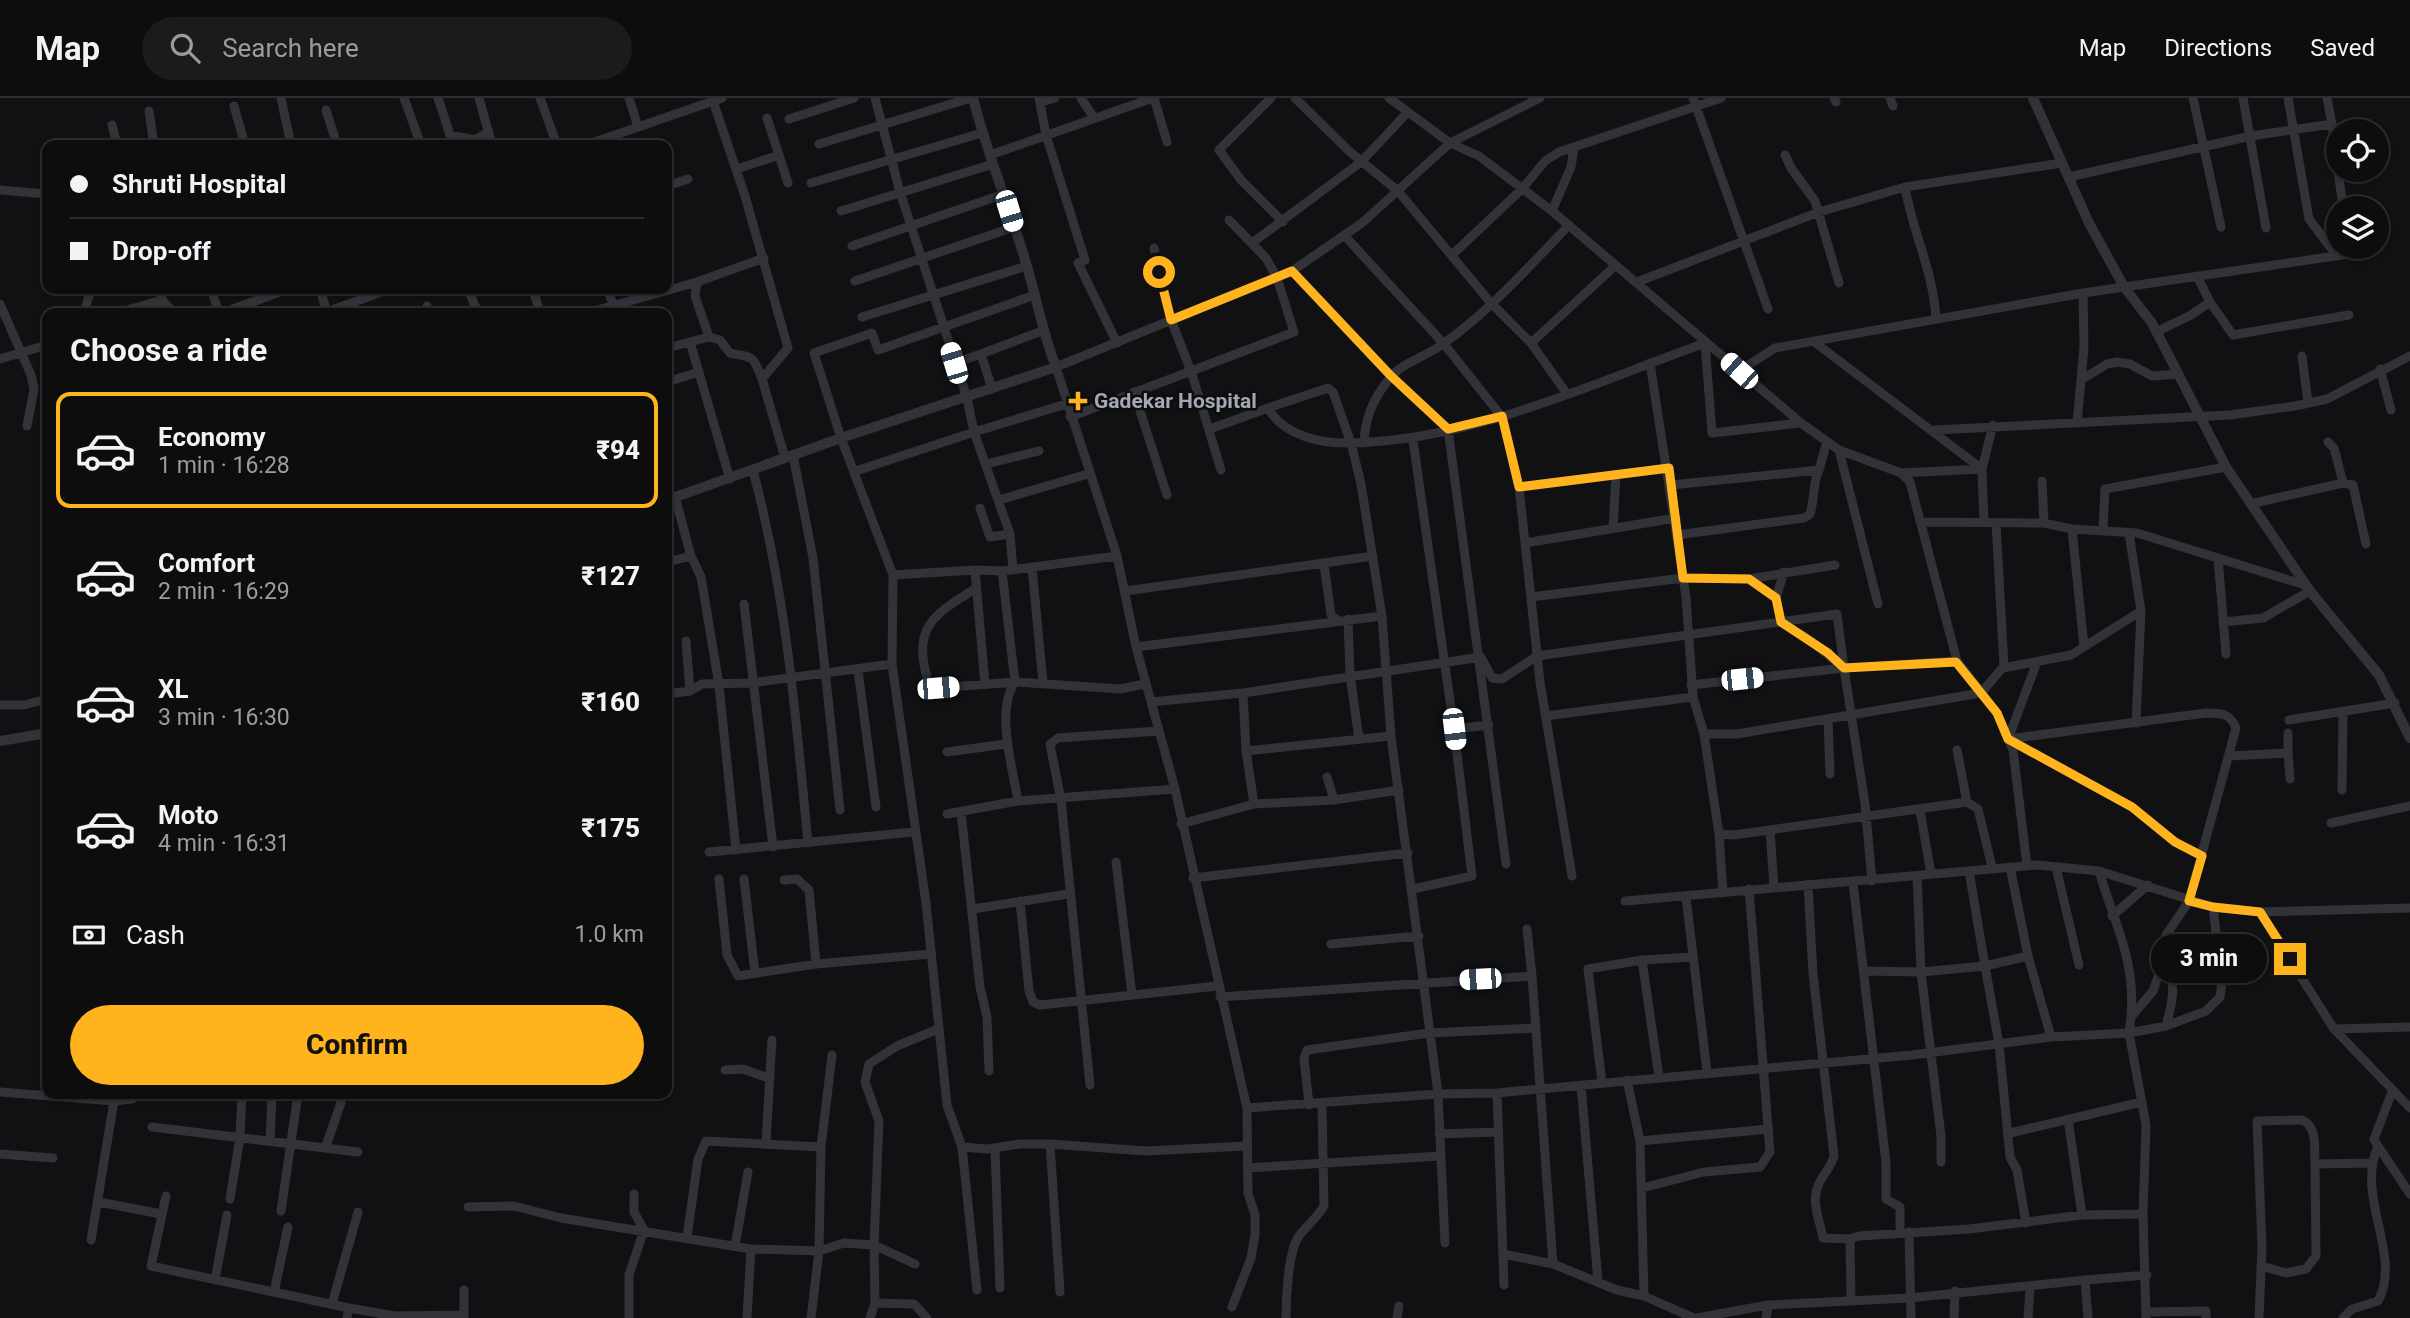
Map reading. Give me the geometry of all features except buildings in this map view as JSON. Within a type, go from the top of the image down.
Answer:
[{"type":"street","points":[[281,98],[290,140]]},
{"type":"street","points":[[404,98],[419,140]]},
{"type":"street","points":[[438,98],[450,135],[475,140],[489,132]]},
{"type":"street","points":[[479,98],[491,140]]},
{"type":"street","points":[[540,98],[555,140]]},
{"type":"street","points":[[629,98],[638,127]]},
{"type":"street","points":[[789,119],[854,98]]},
{"type":"street","points":[[875,98],[900,192],[924,259],[932,295],[967,398],[974,432],[1010,534],[1008,570],[1015,682],[1010,690],[1006,744],[1018,802]]},
{"type":"street","points":[[820,144],[972,98],[1027,266],[1042,331],[1117,556],[1136,648],[1175,789],[1217,986],[1247,1108],[1247,1168],[1255,1235],[1251,1258],[1232,1307]]},
{"type":"street","points":[[1055,98],[1040,100],[1046,135],[1085,260],[1078,263],[1117,343]]},
{"type":"street","points":[[1081,98],[1094,118]]},
{"type":"street","points":[[841,211],[992,160],[1046,135],[1153,98],[1167,142]]},
{"type":"street","points":[[1271,98],[1219,150],[1241,180],[1283,222]]},
{"type":"street","points":[[1295,98],[1361,162],[1398,191],[1490,302],[1531,343],[1567,394]]},
{"type":"street","points":[[1389,98],[1450,143],[1479,156],[1552,211],[1801,423],[1839,450],[1901,473],[1982,468]]},
{"type":"street","points":[[672,499],[841,438],[1056,367],[1277,278],[1292,271],[1344,235],[1398,191],[1450,143],[1516,103],[1540,98]]},
{"type":"street","points":[[1693,98],[1768,309]]},
{"type":"street","points":[[1452,255],[1522,189],[1545,161],[1574,148],[1721,98]]},
{"type":"street","points":[[2033,98],[2089,223],[2124,287],[2156,332],[2226,467],[2307,588],[2379,675],[2410,738]]},
{"type":"street","points":[[2193,98],[2221,227]]},
{"type":"street","points":[[2243,98],[2266,228]]},
{"type":"street","points":[[2288,98],[2309,219],[2326,241]]},
{"type":"street","points":[[2327,98],[2331,119]]},
{"type":"street","points":[[600,140],[715,99],[764,258],[788,348],[762,379]]},
{"type":"street","points":[[234,107],[244,140]]},
{"type":"street","points":[[326,110],[335,140]]},
{"type":"street","points":[[149,111],[153,140]]},
{"type":"street","points":[[1252,243],[1361,162],[1407,113]]},
{"type":"street","points":[[767,118],[788,183]]},
{"type":"street","points":[[111,125],[116,140]]},
{"type":"street","points":[[2069,177],[2251,136],[2326,125]]},
{"type":"street","points":[[811,183],[982,133]]},
{"type":"street","points":[[1552,211],[1572,167],[1574,148]]},
{"type":"street","points":[[737,169],[779,155]]},
{"type":"street","points":[[1785,155],[1791,169],[1809,190],[1819,212],[1839,283]]},
{"type":"street","points":[[1637,282],[1819,212],[1905,187],[2062,163]]},
{"type":"street","points":[[672,184],[688,179]]},
{"type":"street","points":[[1905,187],[1910,213],[1934,288],[1936,319]]},
{"type":"street","points":[[0,190],[42,194]]},
{"type":"street","points":[[852,246],[1004,194]]},
{"type":"street","points":[[1070,417],[1294,332],[1277,278],[1266,258],[1229,220]]},
{"type":"street","points":[[1364,443],[1364,426],[1373,400],[1391,376],[1444,344],[1520,277],[1569,225]]},
{"type":"street","points":[[855,281],[1014,227]]},
{"type":"street","points":[[1344,235],[1444,344],[1502,416],[1519,487],[1545,716],[1572,876]]},
{"type":"street","points":[[1154,248],[1171,320],[1191,371],[1221,470]]},
{"type":"street","points":[[672,289],[764,258]]},
{"type":"street","points":[[1739,371],[1775,348],[2083,293],[2326,258]]},
{"type":"street","points":[[862,317],[1027,266]]},
{"type":"street","points":[[1531,343],[1615,266]]},
{"type":"street","points":[[1292,271],[1391,376],[1448,429],[1506,864]]},
{"type":"street","points":[[2197,276],[2210,302],[2233,335],[2348,314]]},
{"type":"street","points":[[697,282],[695,296],[709,337]]},
{"type":"street","points":[[2077,423],[2083,293]]},
{"type":"street","points":[[161,294],[162,300],[169,308]]},
{"type":"street","points":[[257,294],[259,300]]},
{"type":"street","points":[[244,308],[274,294]]},
{"type":"street","points":[[337,308],[367,294]]},
{"type":"street","points":[[609,294],[614,306]]},
{"type":"street","points":[[606,308],[656,294]]},
{"type":"street","points":[[977,1290],[962,1147],[947,1105],[931,954],[892,664],[893,575],[856,471],[841,438],[814,353],[872,334],[878,350],[1032,296]]},
{"type":"street","points":[[134,308],[162,300]]},
{"type":"street","points":[[2156,332],[2210,302]]},
{"type":"street","points":[[0,304],[19,354],[31,375],[34,389],[27,426]]},
{"type":"street","points":[[954,363],[1042,331]]},
{"type":"street","points":[[672,347],[709,337],[720,340],[730,354],[748,355],[755,360],[762,379],[789,457],[813,558],[840,810]]},
{"type":"street","points":[[1814,341],[1982,468]]},
{"type":"street","points":[[690,342],[730,479]]},
{"type":"street","points":[[1268,408],[1282,427],[1322,442],[1413,440],[1502,416],[1705,343]]},
{"type":"street","points":[[1705,343],[1712,433],[1801,423]]},
{"type":"street","points":[[0,359],[42,347]]},
{"type":"street","points":[[981,354],[992,389]]},
{"type":"street","points":[[2302,356],[2308,403]]},
{"type":"street","points":[[1935,430],[2230,415],[2308,403],[2328,399],[2380,369],[2410,356]]},
{"type":"street","points":[[2081,380],[2107,364],[2117,362],[2130,364],[2152,376],[2179,374]]},
{"type":"street","points":[[1650,363],[1676,518],[1691,684],[1704,734],[1719,834],[1723,893]]},
{"type":"street","points":[[2380,369],[2391,410]]},
{"type":"street","points":[[672,380],[699,372]]},
{"type":"street","points":[[1210,429],[1328,388],[1332,392],[1351,443],[1382,616],[1391,736],[1438,1094],[1446,1243]]},
{"type":"street","points":[[1134,392],[1167,495]]},
{"type":"street","points":[[856,471],[1066,404]]},
{"type":"street","points":[[1984,523],[1982,468],[1993,425]]},
{"type":"street","points":[[1413,440],[1472,876],[1413,889]]},
{"type":"street","points":[[1677,535],[1804,518],[1810,514],[1813,483],[1827,441]]},
{"type":"street","points":[[2328,442],[2334,448],[2343,483]]},
{"type":"street","points":[[1839,450],[1878,604]]},
{"type":"street","points":[[986,464],[1039,451]]},
{"type":"street","points":[[2103,530],[2105,489],[2226,467]]},
{"type":"street","points":[[1519,487],[1669,468]]},
{"type":"street","points":[[1671,485],[1818,470]]},
{"type":"street","points":[[753,471],[772,542],[792,678],[808,844]]},
{"type":"street","points":[[1901,473],[1910,482],[1923,522],[1934,584],[1956,662],[1997,713],[2013,750],[2027,866]]},
{"type":"street","points":[[999,500],[1088,474]]},
{"type":"street","points":[[1613,528],[1616,475]]},
{"type":"street","points":[[2042,481],[2044,523]]},
{"type":"street","points":[[2250,504],[2343,483],[2353,485],[2366,544]]},
{"type":"street","points":[[672,502],[701,577],[719,685],[736,850]]},
{"type":"street","points":[[980,509],[990,537],[1010,534]]},
{"type":"street","points":[[1525,543],[1676,518]]},
{"type":"street","points":[[1923,522],[2044,523],[2072,529],[2103,530],[2164,539],[2307,588]]},
{"type":"street","points":[[1996,523],[2003,668]]},
{"type":"street","points":[[2072,529],[2084,647]]},
{"type":"street","points":[[2129,533],[2141,611],[2136,723]]},
{"type":"street","points":[[1126,591],[1373,555]]},
{"type":"street","points":[[672,561],[691,556]]},
{"type":"street","points":[[893,575],[1008,570],[1117,556]]},
{"type":"street","points":[[2218,558],[2226,654]]},
{"type":"street","points":[[1324,564],[1331,615],[1336,619]]},
{"type":"street","points":[[1531,597],[1683,578],[1749,579],[1835,565]]},
{"type":"street","points":[[1032,567],[1043,683]]},
{"type":"street","points":[[975,570],[985,684]]},
{"type":"street","points":[[1784,572],[1776,598],[1781,622],[1819,646],[1844,668]]},
{"type":"street","points":[[1749,579],[1776,598]]},
{"type":"street","points":[[2223,622],[2263,618],[2307,588]]},
{"type":"street","points":[[975,589],[936,614],[922,641],[928,681],[938,688],[1015,682],[1120,689],[1145,684]]},
{"type":"street","points":[[744,604],[751,683],[773,847]]},
{"type":"street","points":[[1704,734],[1737,734],[1981,693],[2003,668],[2071,655],[2103,632],[2141,611]]},
{"type":"street","points":[[1480,657],[1492,678],[1502,679],[1537,656],[1837,614],[1866,818],[1872,881]]},
{"type":"street","points":[[1136,648],[1336,619],[1382,616]]},
{"type":"street","points":[[1348,619],[1350,675],[1359,739]]},
{"type":"street","points":[[686,641],[690,691]]},
{"type":"street","points":[[1151,702],[1242,693],[1480,657]]},
{"type":"street","points":[[1691,684],[1844,668],[1956,662]]},
{"type":"street","points":[[2008,739],[2037,662]]},
{"type":"street","points":[[672,693],[690,691],[702,684],[751,683],[892,664]]},
{"type":"street","points":[[858,670],[876,807]]},
{"type":"street","points":[[1242,693],[1246,751],[1254,804]]},
{"type":"street","points":[[1545,716],[1693,697]]},
{"type":"street","points":[[0,705],[24,705],[42,700]]},
{"type":"street","points":[[2289,720],[2395,703]]},
{"type":"street","points":[[2008,739],[2224,713],[2232,718],[2236,728],[2189,901],[2166,935],[2153,991],[2131,1017]]},
{"type":"street","points":[[2342,790],[2343,713]]},
{"type":"street","points":[[1828,719],[1830,774]]},
{"type":"street","points":[[1454,729],[1489,725]]},
{"type":"street","points":[[1090,1085],[1060,800],[1050,744],[1053,740],[1158,731]]},
{"type":"street","points":[[2288,733],[2290,779]]},
{"type":"street","points":[[0,741],[42,734]]},
{"type":"street","points":[[1246,751],[1391,736]]},
{"type":"street","points":[[2008,739],[2132,807],[2175,842],[2202,856]]},
{"type":"street","points":[[947,752],[1006,744]]},
{"type":"street","points":[[1957,750],[1967,803]]},
{"type":"street","points":[[2229,756],[2288,753]]},
{"type":"street","points":[[1327,777],[1334,800]]},
{"type":"street","points":[[947,814],[1018,802],[1175,789]]},
{"type":"street","points":[[1181,824],[1254,804],[1334,800],[1399,790]]},
{"type":"street","points":[[1719,834],[1770,830],[1967,803],[1978,809],[1987,835],[1992,867]]},
{"type":"street","points":[[2331,823],[2410,806]]},
{"type":"street","points":[[1920,810],[1931,874]]},
{"type":"street","points":[[961,813],[980,987],[987,1017],[989,1071]]},
{"type":"street","points":[[1770,830],[1774,887]]},
{"type":"street","points":[[709,852],[914,832]]},
{"type":"street","points":[[1193,878],[1408,853]]},
{"type":"street","points":[[1116,862],[1132,995]]},
{"type":"street","points":[[1625,901],[2027,866],[2099,871],[2213,907],[2260,912],[2410,908]]},
{"type":"street","points":[[2010,867],[2028,956],[2051,1037]]},
{"type":"street","points":[[2056,867],[2079,965]]},
{"type":"street","points":[[1969,871],[1999,1044],[2010,1133],[2010,1157],[2017,1170],[2026,1223]]},
{"type":"street","points":[[2099,871],[2112,916],[2129,959],[2134,986],[2129,1033],[2146,1125],[2143,1214],[2147,1275],[2146,1315],[2206,1311],[2206,1318]]},
{"type":"street","points":[[1917,876],[1921,972],[1941,1136],[1941,1162]]},
{"type":"street","points":[[719,879],[727,955],[738,976],[816,964],[931,954]]},
{"type":"street","points":[[744,879],[755,973]]},
{"type":"street","points":[[784,880],[797,879],[808,890],[816,964]]},
{"type":"street","points":[[1853,883],[1886,1163],[1886,1199],[1899,1207],[1905,1232],[1911,1318]]},
{"type":"street","points":[[1808,884],[1813,974],[1835,1156],[1831,1167],[1818,1185],[1815,1200],[1823,1238],[1850,1239],[1874,1233],[2026,1223],[2082,1215],[2143,1214]]},
{"type":"street","points":[[2112,916],[2148,885]]},
{"type":"street","points":[[1642,1188],[1704,1172],[1760,1167],[1770,1152],[1749,890]]},
{"type":"street","points":[[973,909],[1068,894]]},
{"type":"street","points":[[1686,897],[1707,1072]]},
{"type":"street","points":[[1020,901],[1033,1002],[1040,1005],[1217,986]]},
{"type":"street","points":[[1247,1108],[1322,1105],[1438,1094],[1497,1093],[1763,1066],[1875,1058],[2051,1037],[2129,1033],[2166,1026],[2206,1012],[2220,997],[2222,983],[2213,907]]},
{"type":"street","points":[[2260,912],[2334,1029],[2410,1108]]},
{"type":"street","points":[[1527,929],[1553,1264]]},
{"type":"street","points":[[1331,944],[1419,936]]},
{"type":"street","points":[[1864,971],[1921,972],[1985,966],[2028,956]]},
{"type":"street","points":[[1602,1083],[1588,968],[1643,960],[1693,957]]},
{"type":"street","points":[[1643,960],[1659,1077]]},
{"type":"street","points":[[2162,961],[2172,976],[2171,1008],[2166,1026]]},
{"type":"street","points":[[1220,997],[1531,976]]},
{"type":"street","points":[[2334,1029],[2410,1027]]},
{"type":"street","points":[[1309,1105],[1304,1058],[1307,1050],[1429,1033],[1536,1028]]},
{"type":"street","points":[[870,1318],[874,1303],[879,1121],[865,1082],[869,1064],[897,1046],[938,1029]]},
{"type":"street","points":[[765,1142],[772,1040]]},
{"type":"street","points":[[811,1318],[819,1251],[821,1147],[832,1055]]},
{"type":"street","points":[[725,1070],[743,1069],[768,1078]]},
{"type":"street","points":[[1627,1080],[1640,1142],[1644,1296]]},
{"type":"street","points":[[1581,1085],[1598,1282]]},
{"type":"street","points":[[2392,1091],[2374,1139],[2410,1194]]},
{"type":"street","points":[[0,1092],[42,1095]]},
{"type":"street","points":[[1497,1093],[1504,1285]]},
{"type":"street","points":[[89,1099],[132,1099]]},
{"type":"street","points":[[230,1199],[240,1137],[242,1099]]},
{"type":"street","points":[[270,1141],[272,1099]]},
{"type":"street","points":[[281,1210],[297,1099]]},
{"type":"street","points":[[326,1146],[342,1099]]},
{"type":"street","points":[[91,1241],[114,1101]]},
{"type":"street","points":[[2010,1133],[2141,1102]]},
{"type":"street","points":[[1286,1318],[1288,1282],[1297,1238],[1317,1218],[1324,1206],[1322,1105]]},
{"type":"street","points":[[2068,1119],[2082,1215]]},
{"type":"street","points":[[2259,1318],[2262,1266],[2257,1121],[2302,1120],[2309,1123],[2313,1129],[2316,1256],[2306,1269],[2286,1273],[2262,1266]]},
{"type":"street","points":[[152,1127],[326,1146],[358,1152]]},
{"type":"street","points":[[1640,1142],[1769,1129]]},
{"type":"street","points":[[1439,1134],[1498,1132]]},
{"type":"street","points":[[687,1237],[698,1159],[706,1141],[821,1147]]},
{"type":"street","points":[[962,1147],[995,1149],[1020,1144],[1050,1144],[1146,1151],[1246,1146]]},
{"type":"street","points":[[1050,1144],[1060,1292]]},
{"type":"street","points":[[2343,1318],[2352,1309],[2378,1301],[2384,1290],[2386,1273],[2372,1201],[2371,1163],[2378,1146]]},
{"type":"street","points":[[995,1149],[1000,1288]]},
{"type":"street","points":[[0,1154],[52,1158]]},
{"type":"street","points":[[1247,1168],[1440,1156]]},
{"type":"street","points":[[2315,1164],[2371,1163]]},
{"type":"street","points":[[735,1246],[748,1172]]},
{"type":"street","points":[[629,1318],[629,1275],[644,1230],[635,1212],[634,1194]]},
{"type":"street","points":[[166,1196],[151,1266],[331,1304],[348,1313],[464,1317],[464,1290]]},
{"type":"street","points":[[99,1202],[161,1214]]},
{"type":"street","points":[[468,1207],[514,1206],[561,1219],[751,1249],[819,1251],[844,1242],[874,1245],[915,1264]]},
{"type":"street","points":[[331,1304],[358,1212]]},
{"type":"street","points":[[215,1280],[227,1215]]},
{"type":"street","points":[[274,1292],[288,1227]]},
{"type":"street","points":[[1850,1239],[1851,1299]]},
{"type":"street","points":[[747,1318],[751,1249]]},
{"type":"street","points":[[1503,1254],[1553,1264],[1644,1296],[1696,1318],[1765,1314],[1851,1299],[1909,1298],[1955,1291],[2030,1288],[2147,1275]]},
{"type":"street","points":[[2085,1280],[2088,1318]]},
{"type":"street","points":[[2028,1318],[2030,1288]]},
{"type":"street","points":[[1954,1318],[1955,1291]]},
{"type":"street","points":[[874,1303],[914,1304],[926,1318]]},
{"type":"street","points":[[1397,1318],[1399,1306]]},
{"type":"place","name":"Gadekar Hospital","points":[[1078,401]]},
{"type":"route","points":[[1159,272],[1171,320],[1292,271],[1391,376],[1448,429],[1502,416],[1519,487],[1669,468],[1683,578],[1749,579],[1776,598],[1781,622],[1828,653],[1844,668],[1956,662],[1997,713],[2008,739],[2132,807],[2175,842],[2202,856],[2189,901],[2213,907],[2260,912],[2290,959]]}]
